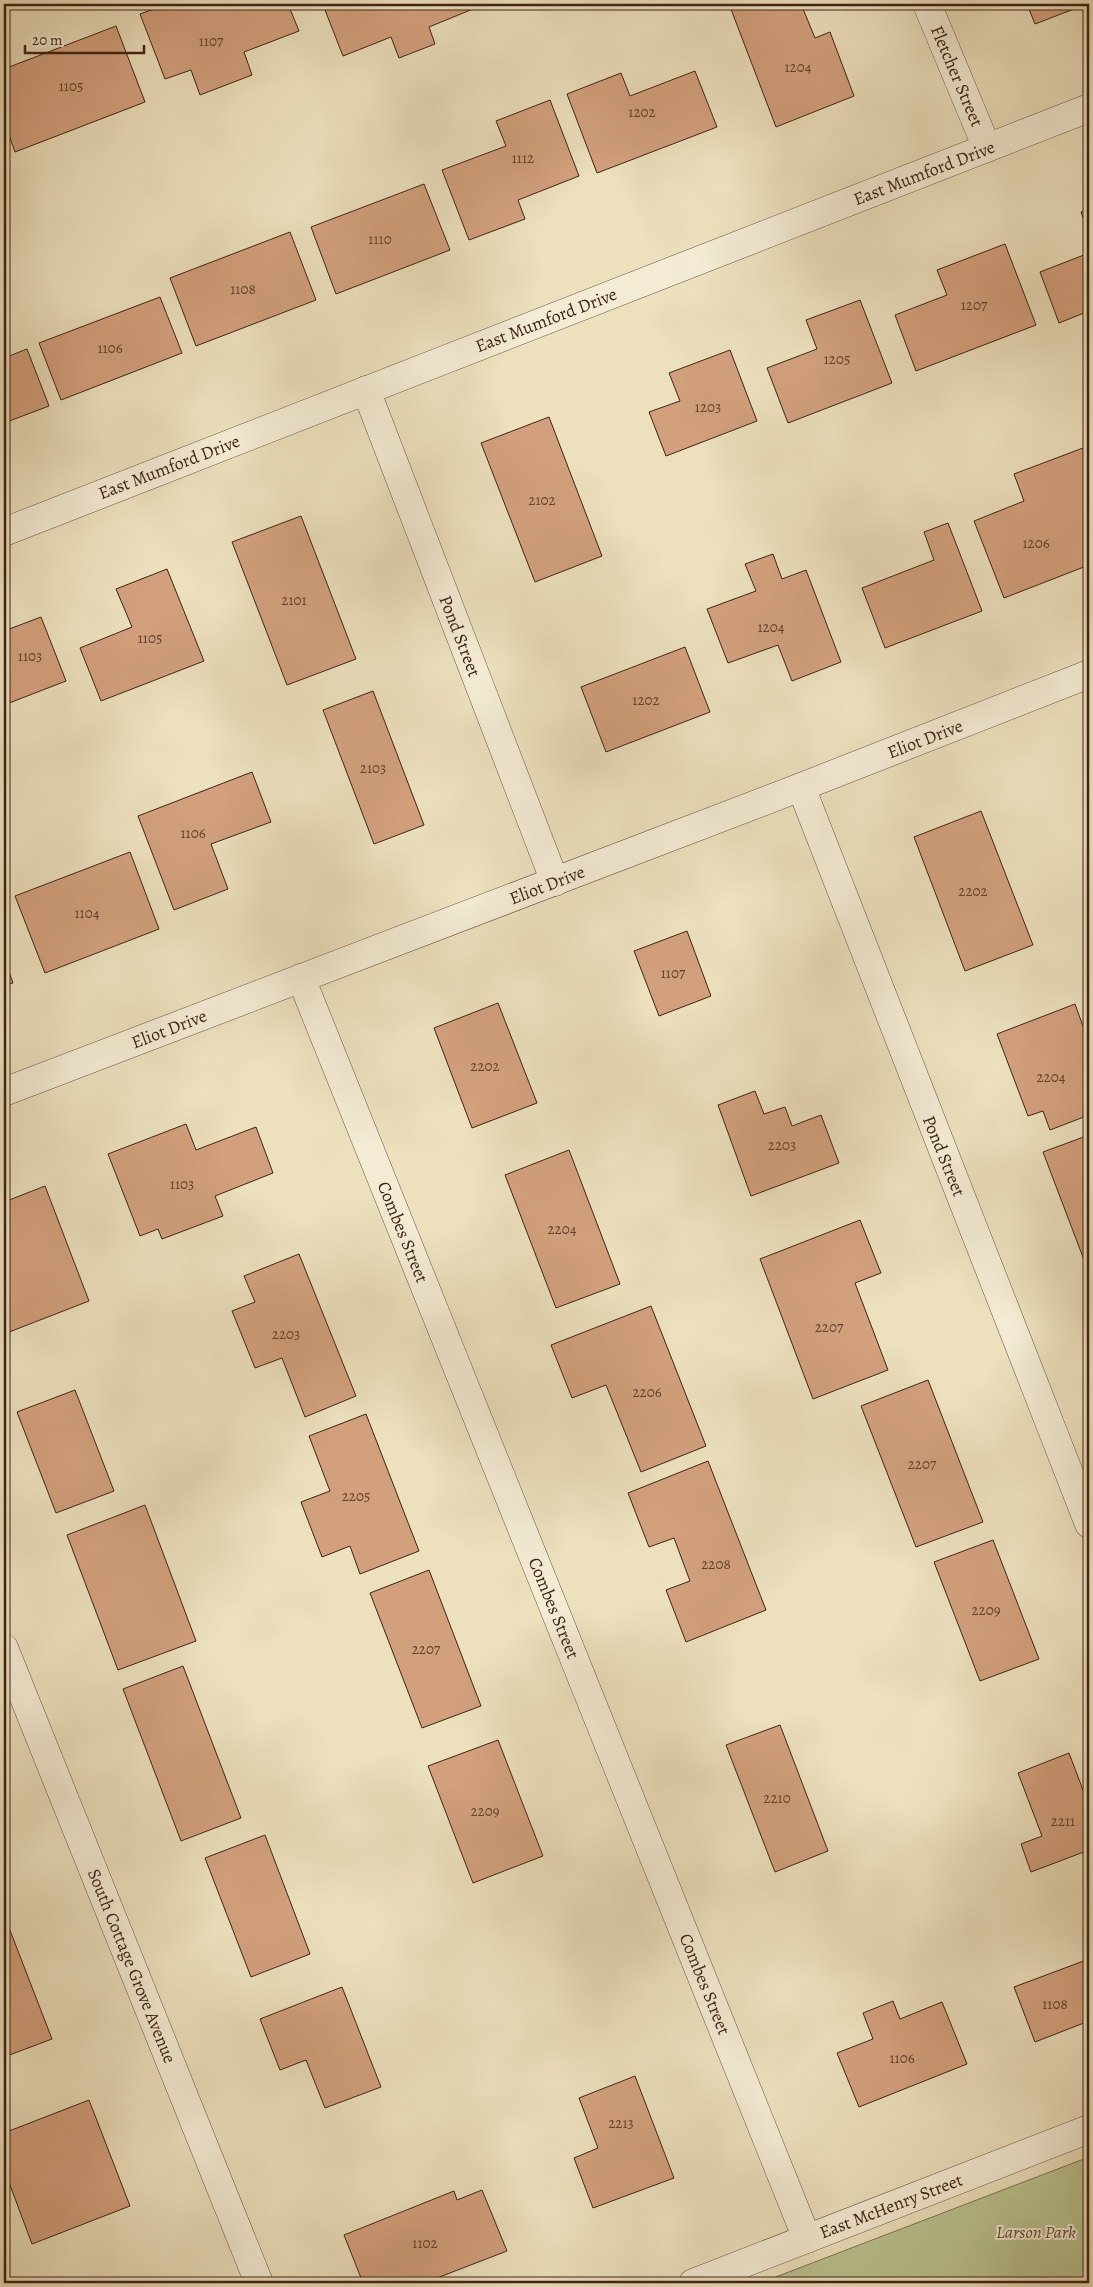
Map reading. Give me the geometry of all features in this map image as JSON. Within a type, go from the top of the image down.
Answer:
[{"type":"street","name":"Fletcher Street","points":[[927,4],[987,148]]},
{"type":"street","name":"East Mumford Drive","points":[[4,532],[1089,108]]},
{"type":"street","name":"Pond Street","points":[[366,390],[555,882]]},
{"type":"street","name":"Eliot Drive","points":[[4,1092],[802,787],[1089,674]]},
{"type":"street","name":"Pond Street","points":[[802,787],[1089,1524]]},
{"type":"street","name":"Combes Street","points":[[301,978],[807,2239]]},
{"type":"street","name":"South Cottage Grove Avenue","points":[[4,1648],[259,2283]]},
{"type":"street","name":"East McHenry Street","points":[[693,2283],[1089,2129]]},
{"type":"green space","name":"Larson Park","points":[[1089,2157],[1089,2283],[760,2283]]},
{"type":"building","points":[[167,4],[288,4],[299,31],[244,52],[252,75],[200,95],[191,70],[165,79],[140,14]]},
{"type":"building","points":[[342,4],[471,4],[473,9],[429,27],[435,44],[399,58],[391,37],[343,56],[325,10]]},
{"type":"building","points":[[729,4],[801,4],[815,38],[830,32],[854,96],[776,127]]},
{"type":"building","points":[[1027,4],[1087,4],[1035,24]]},
{"type":"building","points":[[116,26],[145,102],[15,152],[4,121],[4,69]]},
{"type":"building","points":[[695,71],[717,127],[597,173],[567,94],[621,73],[630,96]]},
{"type":"building","points":[[550,100],[579,176],[518,200],[525,219],[469,240],[442,170],[506,146],[496,121]]},
{"type":"building","points":[[424,184],[450,250],[336,294],[311,227]]},
{"type":"building","points":[[1089,209],[1089,234],[1081,212]]},
{"type":"building","points":[[290,232],[316,300],[196,346],[170,278]]},
{"type":"building","points":[[1005,244],[1036,325],[916,371],[895,315],[947,295],[937,270]]},
{"type":"building","points":[[1089,253],[1089,311],[1059,323],[1040,272]]},
{"type":"building","points":[[160,297],[182,353],[61,400],[39,343]]},
{"type":"building","points":[[860,300],[892,383],[788,423],[767,368],[817,349],[806,320]]},
{"type":"building","points":[[27,349],[49,406],[4,423],[4,358]]},
{"type":"building","points":[[730,350],[757,421],[666,456],[649,412],[680,401],[669,373]]},
{"type":"building","points":[[549,417],[602,556],[535,582],[481,443]]},
{"type":"building","points":[[1083,448],[1089,465],[1089,565],[1004,598],[974,521],[1024,501],[1014,474]]},
{"type":"building","points":[[301,516],[356,659],[287,685],[232,542]]},
{"type":"building","points":[[948,523],[982,611],[885,648],[862,588],[934,560],[924,532]]},
{"type":"building","points":[[773,554],[782,579],[806,570],[841,662],[792,681],[778,645],[728,663],[707,609],[756,591],[745,564]]},
{"type":"building","points":[[167,569],[204,661],[101,701],[80,648],[132,627],[116,589]]},
{"type":"building","points":[[41,617],[66,681],[4,705],[4,631]]},
{"type":"building","points":[[685,647],[710,712],[606,752],[581,687]]},
{"type":"building","points":[[373,691],[424,825],[374,844],[323,710]]},
{"type":"building","points":[[252,772],[271,822],[211,844],[228,889],[174,910],[138,816]]},
{"type":"building","points":[[981,811],[1033,945],[965,971],[914,837]]},
{"type":"building","points":[[130,852],[159,929],[45,973],[15,896]]},
{"type":"building","points":[[687,931],[711,996],[659,1016],[634,951]]},
{"type":"building","points":[[4,958],[13,983],[4,986]]},
{"type":"building","points":[[498,1003],[537,1103],[472,1128],[434,1028]]},
{"type":"building","points":[[1075,1004],[1089,1043],[1089,1115],[1050,1130],[1043,1111],[1028,1116],[997,1034]]},
{"type":"building","points":[[755,1091],[764,1114],[785,1107],[792,1126],[821,1115],[839,1163],[751,1196],[718,1105]]},
{"type":"building","points":[[186,1124],[196,1150],[256,1127],[273,1173],[215,1196],[223,1216],[162,1239],[158,1229],[140,1236],[108,1154]]},
{"type":"building","points":[[1089,1135],[1089,1273],[1043,1152]]},
{"type":"building","points":[[569,1150],[620,1284],[556,1308],[505,1175]]},
{"type":"building","points":[[45,1186],[89,1301],[4,1334],[4,1202]]},
{"type":"building","points":[[860,1220],[881,1273],[855,1283],[888,1370],[813,1399],[760,1259]]},
{"type":"building","points":[[299,1254],[356,1396],[305,1417],[282,1358],[255,1368],[232,1311],[255,1302],[244,1276]]},
{"type":"building","points":[[651,1306],[706,1446],[641,1472],[606,1385],[572,1398],[551,1345]]},
{"type":"building","points":[[928,1380],[983,1522],[916,1547],[861,1406]]},
{"type":"building","points":[[75,1390],[114,1491],[56,1513],[17,1412]]},
{"type":"building","points":[[366,1414],[419,1551],[360,1574],[350,1546],[322,1557],[301,1502],[330,1491],[309,1436]]},
{"type":"building","points":[[708,1461],[766,1610],[686,1642],[666,1590],[690,1581],[674,1538],[649,1547],[628,1493]]},
{"type":"building","points":[[145,1505],[196,1641],[118,1670],[67,1535]]},
{"type":"building","points":[[993,1540],[1039,1659],[980,1681],[934,1562]]},
{"type":"building","points":[[429,1570],[481,1706],[422,1728],[370,1593]]},
{"type":"building","points":[[183,1666],[241,1818],[181,1841],[123,1689]]},
{"type":"building","points":[[780,1725],[828,1851],[775,1872],[726,1745]]},
{"type":"building","points":[[498,1740],[543,1856],[473,1883],[428,1766]]},
{"type":"building","points":[[1069,1753],[1089,1806],[1089,1850],[1031,1872],[1021,1844],[1042,1836],[1018,1773]]},
{"type":"building","points":[[265,1835],[310,1954],[251,1977],[205,1858]]},
{"type":"building","points":[[6,1920],[52,2039],[4,2057],[4,1921]]},
{"type":"building","points":[[1089,1959],[1089,2021],[1035,2042],[1014,1987]]},
{"type":"building","points":[[342,1987],[381,2087],[325,2108],[306,2060],[280,2070],[260,2019]]},
{"type":"building","points":[[893,2001],[900,2019],[942,2002],[967,2064],[859,2107],[837,2053],[873,2039],[863,2013]]},
{"type":"building","points":[[635,2076],[674,2178],[593,2208],[574,2158],[598,2148],[579,2098]]},
{"type":"building","points":[[89,2100],[130,2206],[32,2244],[4,2169],[4,2133]]},
{"type":"building","points":[[482,2190],[507,2251],[424,2283],[363,2283],[344,2235],[454,2191],[457,2200]]}]
